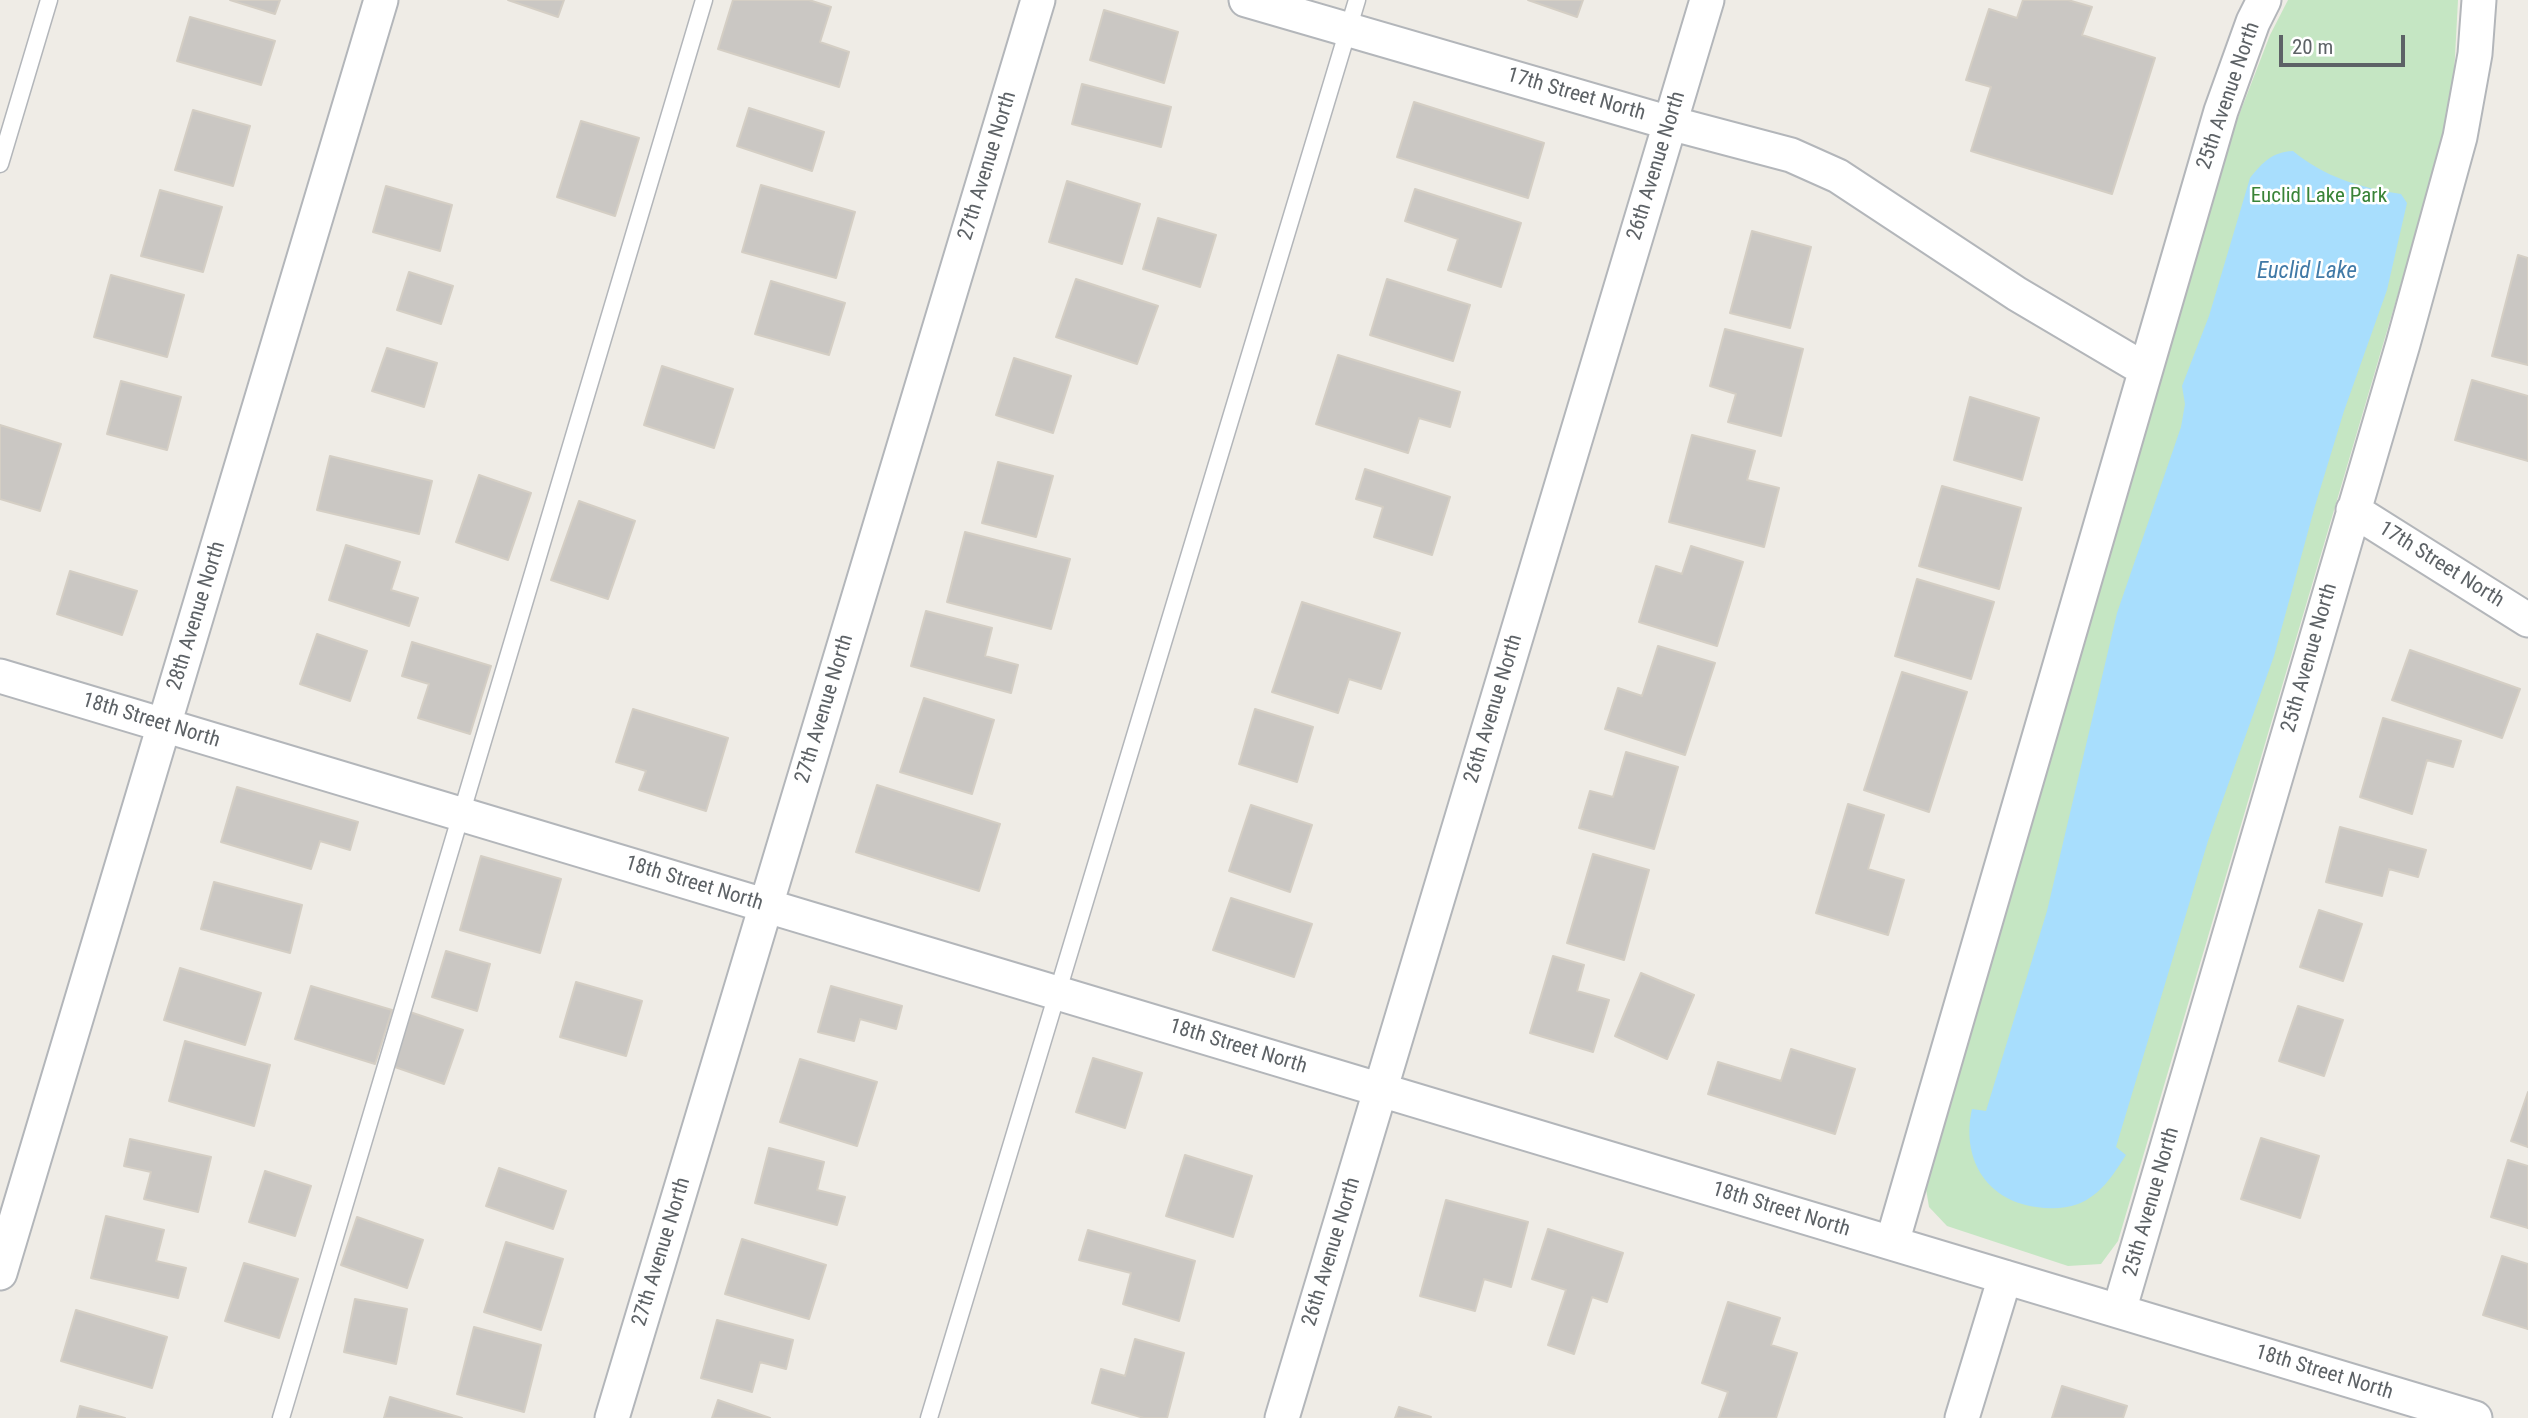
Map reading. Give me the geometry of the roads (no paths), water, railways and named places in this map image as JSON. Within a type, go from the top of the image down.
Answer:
[{"type":"street","name":"28th Avenue North","points":[[0,1273],[381,0]]},
{"type":"street","name":"27th Avenue North","points":[[612,1418],[1038,0]]},
{"type":"street","name":"17th Street North","points":[[1246,0],[1353,15],[1670,123],[1791,155],[1838,176],[2017,294],[2144,369]]},
{"type":"street","name":"26th Avenue North","points":[[1282,1418],[1707,0]]},
{"type":"street","name":"25th Avenue North","points":[[1892,1243],[2221,111],[2253,22],[2264,0]]},
{"type":"street","name":"25th Avenue North","points":[[2119,1311],[2403,344],[2460,137],[2474,54],[2479,0]]},
{"type":"street","name":"17th Street North","points":[[2353,510],[2528,620]]},
{"type":"street","name":"18th Street North","points":[[0,676],[2475,1418]]},
{"type":"street","points":[[1962,1418],[2005,1277]]},
{"type":"lane","points":[[0,164],[49,0]]},
{"type":"lane","points":[[281,1418],[704,0]]},
{"type":"lane","points":[[929,1418],[1353,15]]},
{"type":"water","name":"Euclid Lake","points":[[2293,151],[2317,168],[2344,180],[2401,194],[2407,203],[2387,290],[2344,411],[2274,656],[2208,841],[2116,1147],[2126,1155],[2100,1190],[2078,1204],[2052,1208],[2018,1203],[1990,1186],[1974,1159],[1970,1144],[1972,1109],[1986,1111],[2047,911],[2117,613],[2181,427],[2185,404],[2182,386],[2209,316],[2250,178],[2268,159],[2279,153]]},
{"type":"park label","name":"Euclid Lake Park","points":[[2319,197]]}]
